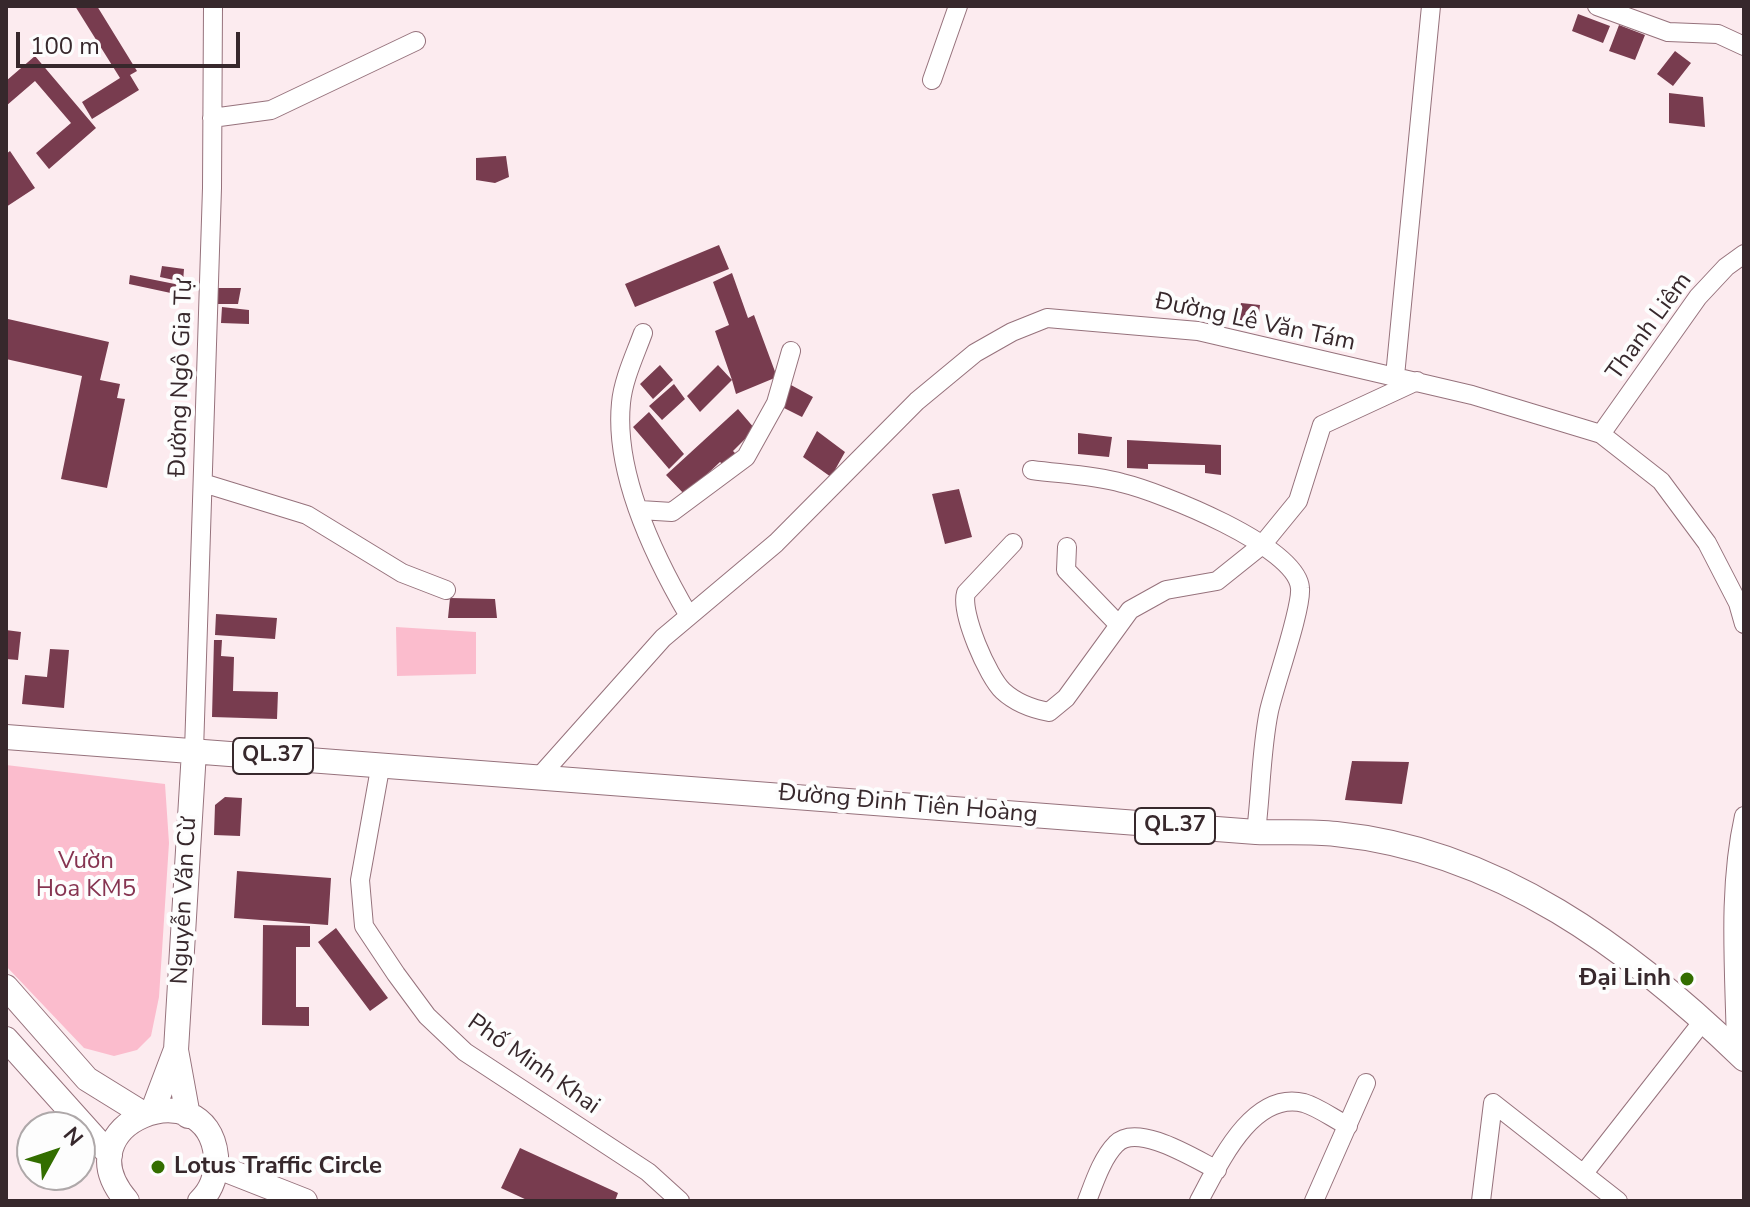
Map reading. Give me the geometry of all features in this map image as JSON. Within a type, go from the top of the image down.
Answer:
[{"type":"main road","name":"Đường Đinh Tiên Hoàng","points":[[6,737],[381,763],[1256,832],[1335,834],[1392,844],[1480,869],[1610,943],[1740,1055]]},
{"type":"main road","name":"Nguyễn Văn Cừ","points":[[188,1116],[176,1050],[194,751]]},
{"type":"main road","points":[[6,987],[87,1079],[148,1112],[188,1116],[210,1137],[216,1166],[213,1183],[200,1201]]},
{"type":"main road","points":[[6,1039],[110,1155]]},
{"type":"main road","name":"Nguyễn Văn Cừ","points":[[148,1112],[176,1050]]},
{"type":"main road","points":[[127,1201],[117,1190],[111,1173],[110,1155],[116,1138],[127,1123],[148,1112]]},
{"type":"main road","points":[[216,1166],[305,1201]]},
{"type":"street","name":"Đường Ngô Gia Tự","points":[[194,751],[213,6]]},
{"type":"street","points":[[932,80],[958,6]]},
{"type":"street","points":[[1395,376],[1431,6]]},
{"type":"street","points":[[1597,6],[1668,32],[1718,34],[1744,46]]},
{"type":"street","points":[[212,118],[271,110],[416,41]]},
{"type":"street","name":"Thanh Liêm","points":[[1601,434],[1698,297],[1726,267],[1744,254]]},
{"type":"street","name":"Đường Lê Văn Tám","points":[[540,776],[663,638],[776,543],[917,401],[975,353],[1012,332],[1047,318],[1198,331],[1417,381],[1601,434],[1661,481],[1707,543],[1738,603],[1744,624]]},
{"type":"street","points":[[643,333],[621,402],[624,443],[648,539],[689,616]]},
{"type":"street","points":[[640,510],[672,512],[746,457],[776,403],[791,351]]},
{"type":"street","points":[[1013,543],[964,597],[972,629],[995,682],[1005,694],[1032,708],[1049,712],[1066,698],[1117,623],[1130,610],[1166,590],[1217,581],[1262,545],[1298,501],[1322,425],[1417,381]]},
{"type":"street","points":[[1032,470],[1112,481],[1146,490],[1262,545],[1287,564],[1297,577],[1301,590],[1268,715],[1256,832]]},
{"type":"street","points":[[203,483],[307,515],[402,573],[446,590]]},
{"type":"street","points":[[1067,547],[1066,570],[1117,623]]},
{"type":"street","name":"Phố Minh Khai","points":[[381,763],[360,880],[364,926],[396,974],[427,1016],[465,1052],[648,1172],[680,1201]]},
{"type":"street","points":[[1740,1055],[1736,852],[1744,816]]},
{"type":"street","points":[[1584,1173],[1703,1021]]},
{"type":"street","points":[[1314,1201],[1366,1083]]},
{"type":"street","points":[[1199,1201],[1251,1121],[1270,1105],[1305,1103],[1348,1126]]},
{"type":"street","points":[[1481,1201],[1493,1103],[1618,1201]]},
{"type":"street","points":[[1087,1201],[1117,1143],[1130,1137],[1146,1138],[1172,1147],[1217,1170]]},
{"type":"green space","points":[[396,627],[476,632],[476,674],[397,676]]},
{"type":"green space","name":"Vườn Hoa KM5","points":[[6,765],[165,784],[169,843],[159,997],[151,1036],[137,1050],[114,1056],[84,1048],[6,966]]},
{"type":"building","points":[[75,6],[97,6],[137,71],[130,75],[139,90],[92,119],[82,102],[120,78]]},
{"type":"building","points":[[1578,14],[1610,26],[1603,43],[1572,31]]},
{"type":"building","points":[[1619,25],[1645,35],[1635,60],[1609,51]]},
{"type":"building","points":[[1675,51],[1691,63],[1673,86],[1657,74]]},
{"type":"building","points":[[35,56],[96,128],[49,169],[36,153],[71,123],[35,81],[6,106],[6,81]]},
{"type":"building","points":[[1669,93],[1703,97],[1705,127],[1669,123]]},
{"type":"building","points":[[10,151],[35,188],[6,207],[6,154]]},
{"type":"building","points":[[506,156],[509,177],[495,183],[476,180],[476,158]]},
{"type":"building","points":[[719,245],[729,269],[635,307],[625,284]]},
{"type":"building","points":[[162,266],[184,269],[183,282],[160,277]]},
{"type":"building","points":[[732,273],[748,318],[754,315],[777,377],[736,394],[715,331],[729,325],[713,282]]},
{"type":"building","points":[[130,275],[180,285],[180,295],[129,284]]},
{"type":"building","points":[[216,288],[241,288],[238,304],[216,304]]},
{"type":"building","points":[[1241,303],[1260,305],[1257,329],[1236,326]]},
{"type":"building","points":[[222,307],[249,310],[249,324],[221,323]]},
{"type":"building","points":[[8,319],[109,342],[100,380],[120,384],[117,398],[125,399],[107,488],[61,479],[82,376],[6,359]]},
{"type":"building","points":[[660,365],[673,380],[653,399],[640,384]]},
{"type":"building","points":[[718,365],[732,380],[700,412],[687,396]]},
{"type":"building","points":[[674,384],[685,399],[662,420],[649,406]]},
{"type":"building","points":[[791,385],[813,397],[802,417],[780,406]]},
{"type":"building","points":[[738,409],[755,429],[733,451],[738,456],[726,467],[720,462],[685,495],[666,475]]},
{"type":"building","points":[[649,412],[684,454],[669,469],[633,427]]},
{"type":"building","points":[[817,431],[845,452],[831,477],[803,457]]},
{"type":"building","points":[[1078,433],[1112,437],[1109,457],[1078,454]]},
{"type":"building","points":[[1127,440],[1221,445],[1221,475],[1205,473],[1205,465],[1148,464],[1148,469],[1127,468]]},
{"type":"building","points":[[959,489],[972,537],[945,544],[932,494]]},
{"type":"building","points":[[450,598],[495,599],[497,618],[448,618]]},
{"type":"building","points":[[216,614],[277,618],[275,639],[215,635]]},
{"type":"building","points":[[6,630],[21,632],[18,660],[6,659]]},
{"type":"building","points":[[214,640],[222,640],[221,656],[234,657],[233,691],[278,692],[277,719],[212,717]]},
{"type":"building","points":[[50,649],[69,650],[64,708],[22,704],[25,675],[47,677]]},
{"type":"building","points":[[1352,761],[1409,762],[1402,804],[1345,800]]},
{"type":"building","points":[[225,797],[242,798],[240,836],[214,835],[215,805]]},
{"type":"building","points":[[237,871],[331,878],[328,925],[234,918]]},
{"type":"building","points":[[263,925],[310,926],[310,947],[296,947],[296,1007],[309,1007],[309,1026],[262,1025]]},
{"type":"building","points":[[336,928],[388,998],[370,1011],[318,942]]},
{"type":"building","points":[[520,1148],[618,1193],[615,1201],[529,1201],[501,1188]]},
{"type":"place","name":"Đại Linh","points":[[1687,979]]},
{"type":"place","name":"Lotus Traffic Circle","points":[[158,1167]]}]
